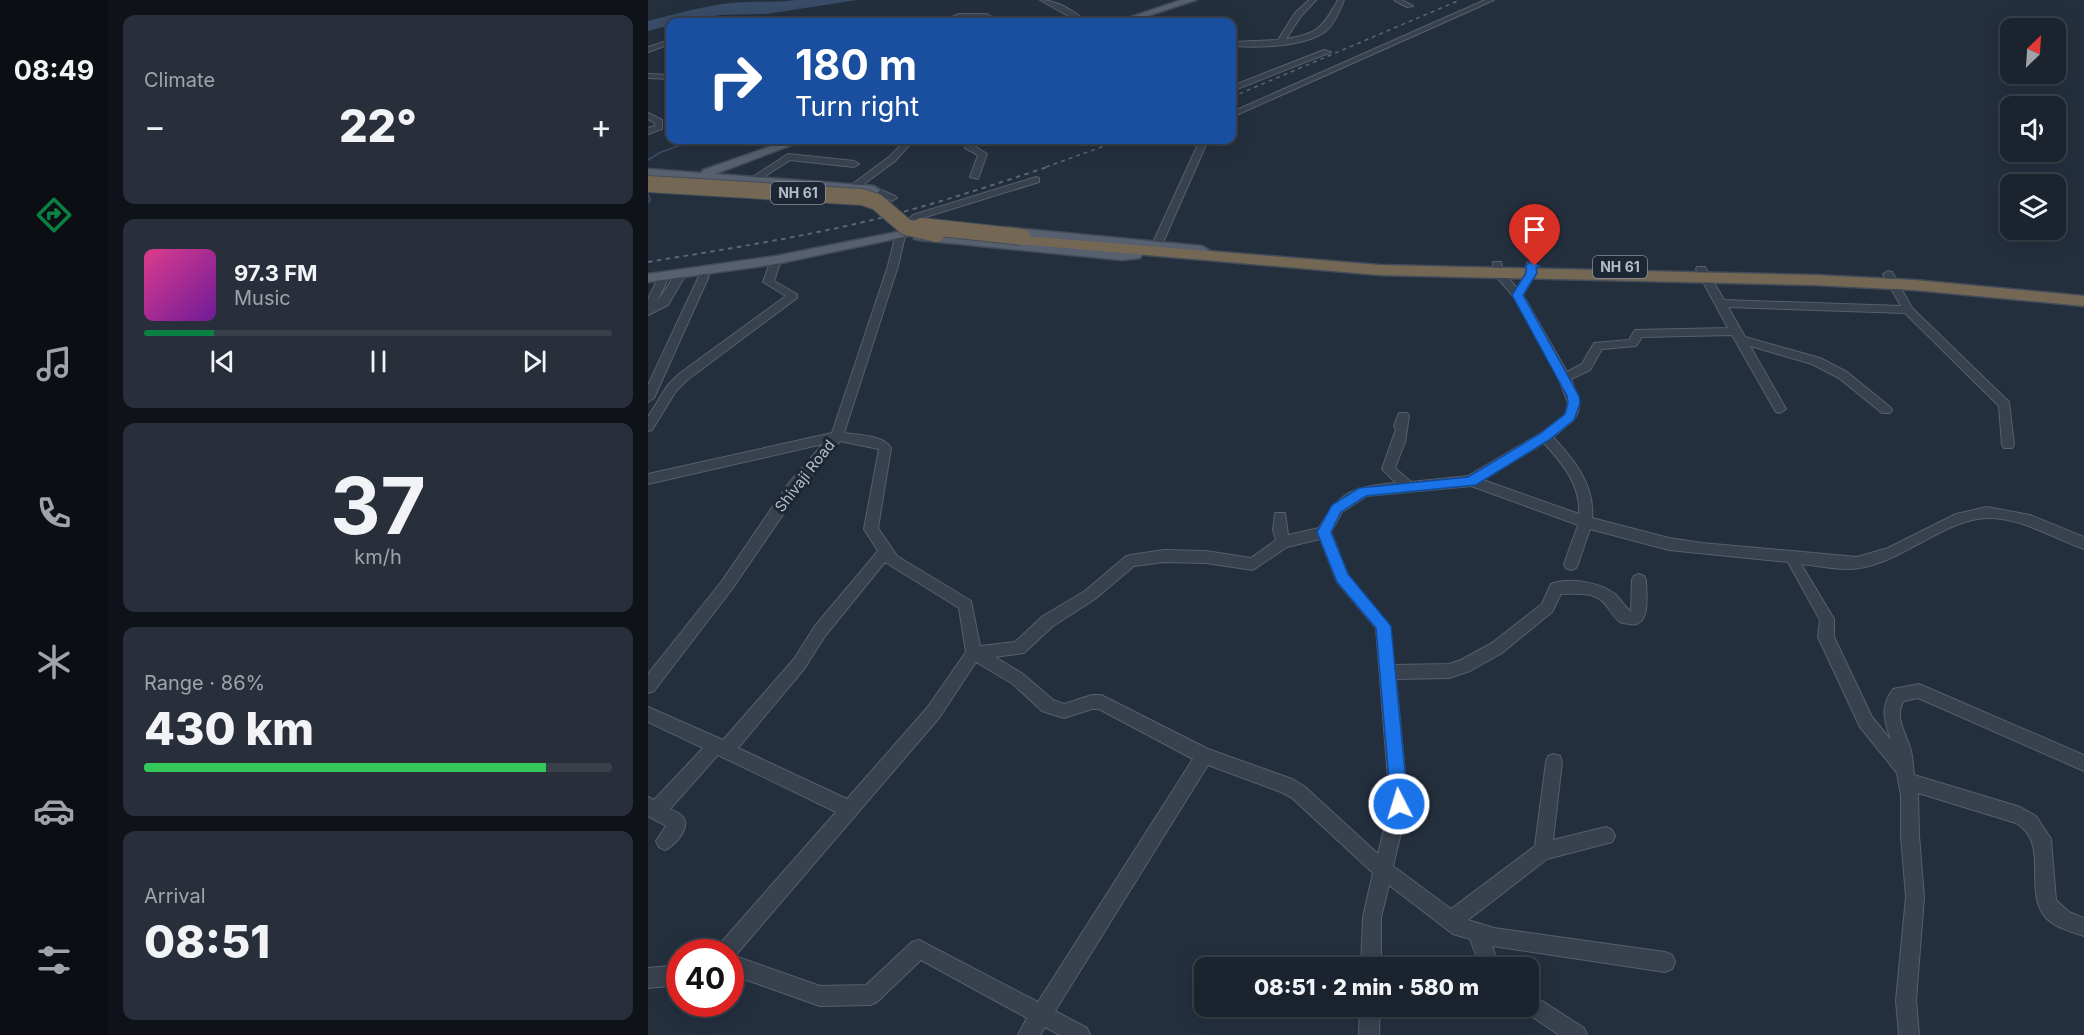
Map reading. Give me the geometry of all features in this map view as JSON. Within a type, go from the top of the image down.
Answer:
[{"type":"highway","name":"NH 61","points":[[648,180],[874,195],[909,223],[919,226],[1139,250],[1291,259]]},
{"type":"highway","name":"NH 61","points":[[648,187],[862,197],[873,199],[889,211],[899,224],[910,229],[947,235],[1111,246],[1157,246],[1379,270],[1531,269],[1982,280],[2084,292]]},
{"type":"highway","name":"NH 61","points":[[1892,279],[2084,301]]},
{"type":"main road","points":[[1118,18],[1175,0]]},
{"type":"main road","points":[[1134,18],[1191,0]]},
{"type":"main road","points":[[682,176],[770,144]]},
{"type":"main road","points":[[699,176],[788,144]]},
{"type":"main road","points":[[648,173],[874,190]]},
{"type":"main road","points":[[648,187],[860,201],[866,200],[874,190]]},
{"type":"main road","points":[[899,238],[933,225],[1157,246]]},
{"type":"main road","points":[[664,279],[704,276],[922,235],[1129,256],[1139,250]]},
{"type":"main road","points":[[664,279],[775,262]]},
{"type":"street","points":[[1043,0],[1053,1],[1077,18]]},
{"type":"street","points":[[1281,41],[1303,9],[1313,0]]},
{"type":"street","points":[[1236,44],[1252,45],[1281,41],[1323,30],[1341,0]]},
{"type":"street","points":[[1397,0],[1408,6]]},
{"type":"street","points":[[1236,113],[1491,0]]},
{"type":"street","points":[[954,18],[959,16],[987,16],[987,18]]},
{"type":"street","points":[[648,50],[666,43]]},
{"type":"street","points":[[1236,88],[1327,52]]},
{"type":"street","points":[[648,76],[666,77]]},
{"type":"street","points":[[648,116],[659,122],[659,127],[648,131]]},
{"type":"street","points":[[853,188],[892,159],[906,144]]},
{"type":"street","points":[[969,144],[968,146],[983,154],[975,177]]},
{"type":"street","points":[[1157,246],[1202,144]]},
{"type":"street","points":[[750,180],[788,157],[854,164]]},
{"type":"street","points":[[750,180],[777,162]]},
{"type":"street","points":[[899,238],[916,217],[1036,180]]},
{"type":"street","points":[[874,190],[892,198]]},
{"type":"street","name":"Shivaji Road","points":[[648,686],[727,585],[794,488],[837,436],[893,266],[899,238]]},
{"type":"street","points":[[648,427],[672,388],[682,377],[793,296],[769,284],[775,262]]},
{"type":"street","points":[[1471,481],[1545,436],[1565,422],[1573,410],[1573,396],[1564,378],[1518,295],[1498,269]]},
{"type":"street","points":[[1518,295],[1531,269]]},
{"type":"street","points":[[1703,274],[1780,409]]},
{"type":"street","points":[[648,398],[704,276]]},
{"type":"street","points":[[664,279],[664,303],[652,310],[651,304],[664,279]]},
{"type":"street","points":[[1892,279],[1908,310],[2006,405],[2008,445]]},
{"type":"street","points":[[1720,303],[1908,310]]},
{"type":"street","points":[[1564,378],[1588,367],[1598,346],[1632,343],[1639,333],[1738,335],[1816,361],[1843,375],[1886,410]]},
{"type":"street","points":[[1403,416],[1399,442],[1388,469],[1409,487]]},
{"type":"street","points":[[648,479],[837,436],[879,442],[884,446],[871,529],[892,560],[966,605],[974,653],[933,713],[737,939]]},
{"type":"street","points":[[1545,436],[1580,478],[1585,494],[1586,522],[1570,564]]},
{"type":"street","points":[[974,653],[1019,648],[1048,621],[1090,595],[1130,561],[1164,556],[1212,557],[1253,564],[1284,542],[1324,532],[1337,508],[1364,491],[1471,481],[1586,522],[1669,544],[1857,563],[1873,561],[1972,514],[1991,513],[2011,516],[2084,543]]},
{"type":"street","points":[[1280,517],[1280,530],[1284,542]]},
{"type":"street","points":[[1324,532],[1342,578],[1383,626],[1399,804],[1372,917],[1371,957]]},
{"type":"street","points":[[665,841],[675,828],[676,822],[652,809],[722,747],[799,664],[820,631],[886,551]]},
{"type":"street","points":[[1794,564],[1827,620],[1826,638],[1840,664],[1849,691],[1866,722],[1906,775],[2020,816],[2030,822],[2042,839],[2047,901],[2050,910],[2057,916],[2084,927]]},
{"type":"street","points":[[1388,672],[1449,671],[1465,666],[1497,648],[1547,608],[1556,588],[1582,587],[1601,592],[1614,600],[1625,617],[1634,619],[1638,616],[1639,580]]},
{"type":"street","points":[[974,653],[1018,679],[1048,706],[1064,711],[1092,702],[1101,702],[1204,756],[1286,785],[1298,792],[1383,870],[1460,927],[1494,938],[1665,962]]},
{"type":"street","points":[[1909,1035],[1906,1000],[1915,897],[1910,836],[1910,796],[1902,748],[1891,715],[1893,702],[1899,694],[1918,691],[2084,763]]},
{"type":"street","points":[[648,714],[850,809]]},
{"type":"street","points":[[1028,1035],[1204,756]]},
{"type":"street","points":[[1543,851],[1554,762]]},
{"type":"street","points":[[1451,921],[1543,851],[1606,836]]},
{"type":"street","points":[[1477,933],[1487,957]]},
{"type":"street","points":[[744,969],[820,996],[870,995],[919,949],[1080,1035]]},
{"type":"street","points":[[648,978],[666,976]]},
{"type":"street","points":[[1539,1009],[1577,1035]]},
{"type":"street","points":[[1369,1035],[1370,1017]]},
{"type":"water","points":[[857,0],[766,14],[666,18],[666,26],[648,31],[648,21],[700,8],[731,3]]},
{"type":"waterway","points":[[648,160],[661,152],[684,144]]},
{"type":"waterway","points":[[648,194],[650,200],[648,203]]},
{"type":"railway","points":[[1236,95],[1460,0]]},
{"type":"railway","points":[[1046,167],[1110,144]]},
{"type":"railway","points":[[648,262],[851,225],[966,194],[1050,166]]},
{"type":"route","points":[[1399,804],[1383,626],[1342,578],[1324,532],[1337,508],[1364,491],[1471,481],[1545,436],[1570,417],[1573,410],[1573,396],[1518,295],[1532,273],[1531,265],[1535,266]]}]
